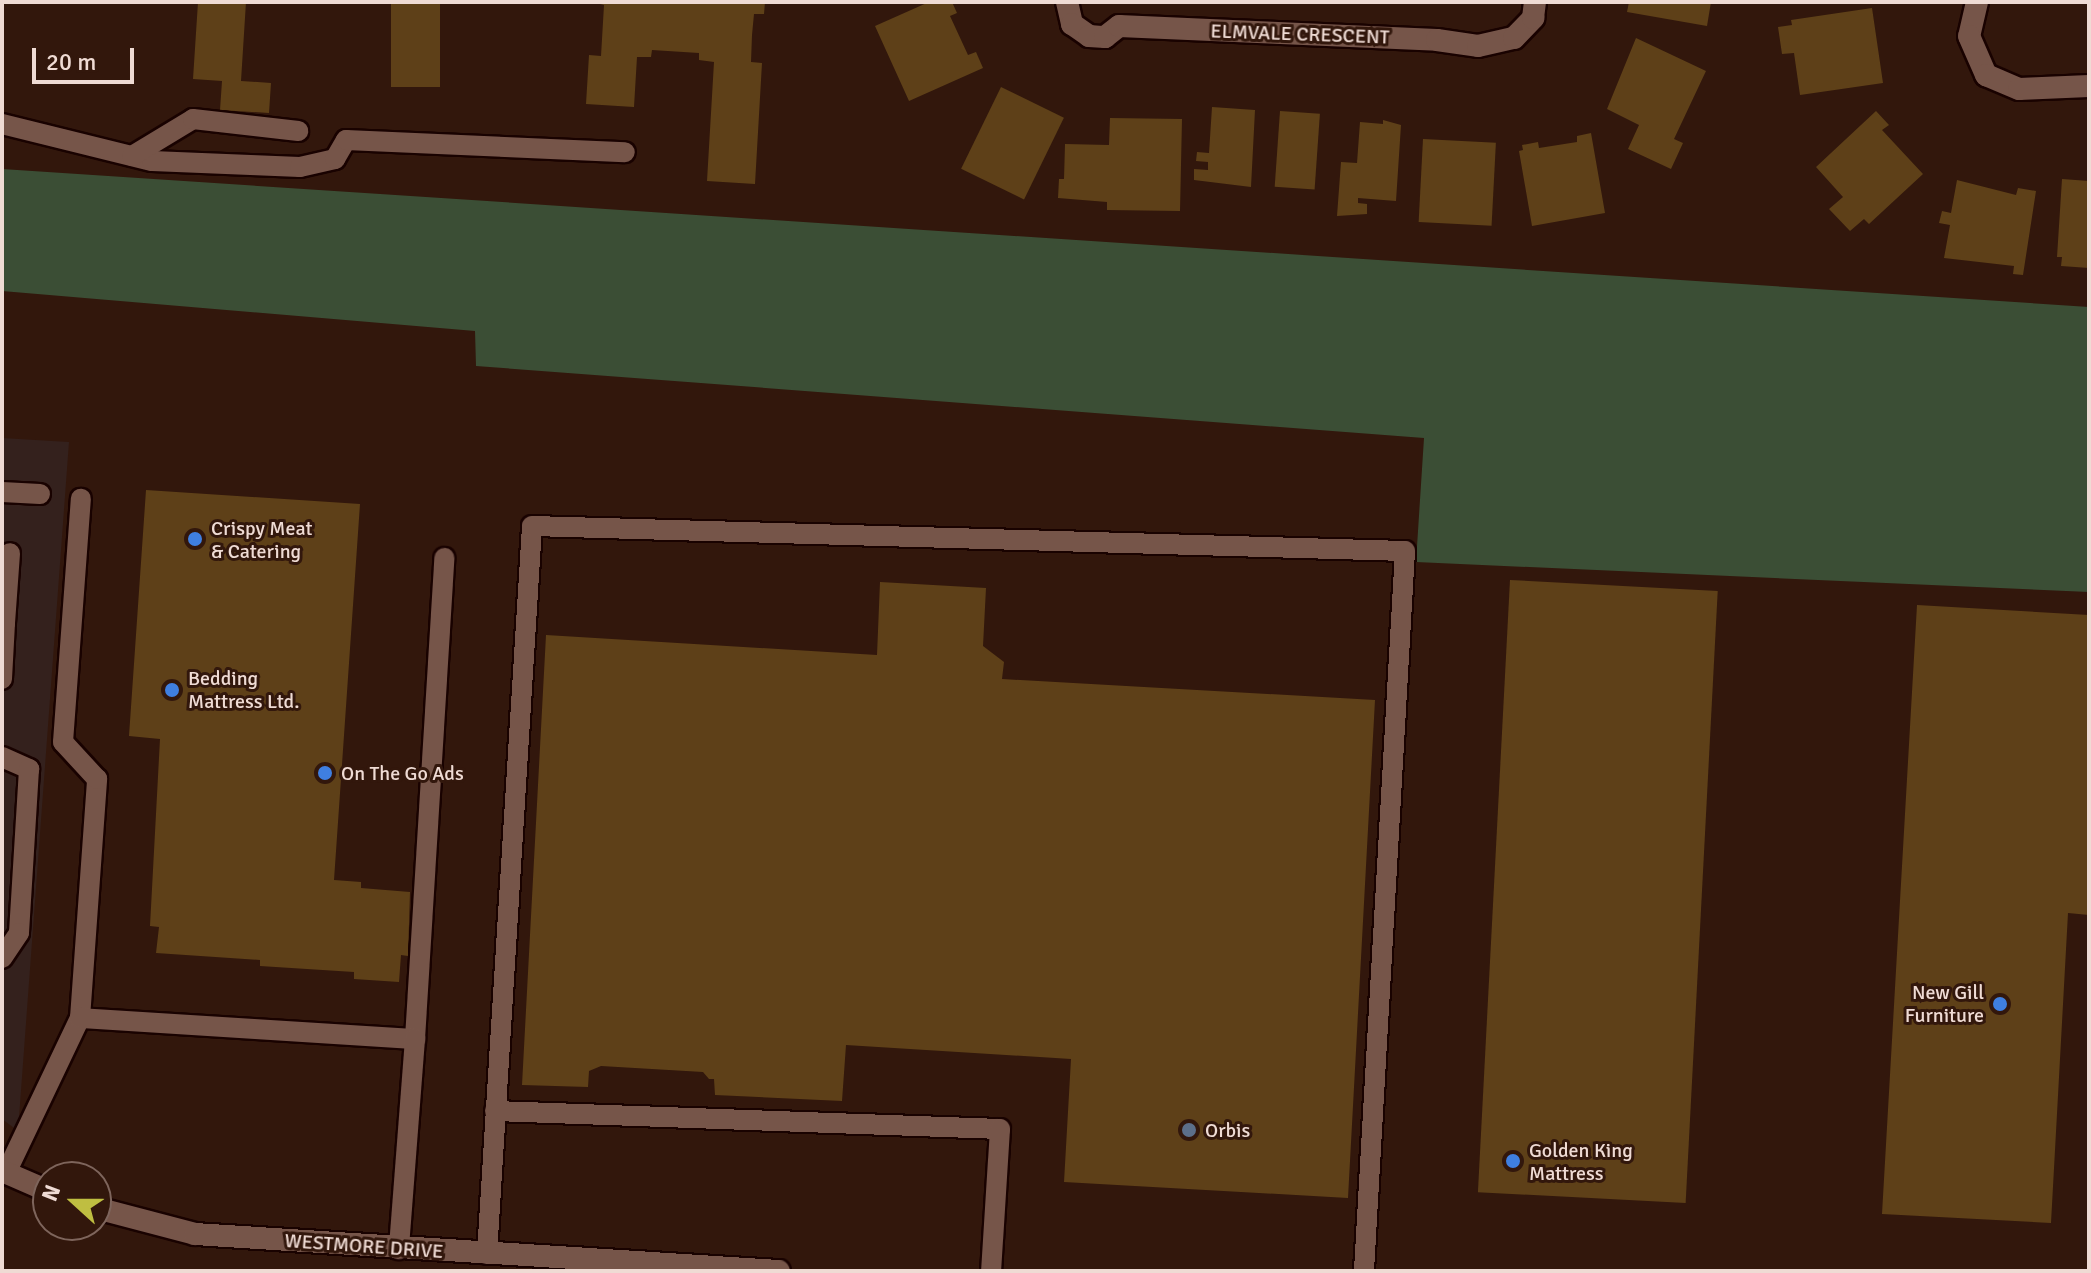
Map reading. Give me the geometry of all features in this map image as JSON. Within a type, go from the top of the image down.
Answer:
[{"type":"street","name":"ELMVALE CRESCENT","points":[[1067,2],[1072,24],[1089,36],[1105,37],[1119,26],[1437,40],[1478,46],[1514,38],[1533,18],[1535,2]]},
{"type":"street","points":[[1977,2],[1969,36],[1986,75],[2019,89],[2089,86]]},
{"type":"street","points":[[4,1172],[32,1184]]},
{"type":"street","name":"WESTMORE DRIVE","points":[[112,1212],[195,1234],[779,1271]]},
{"type":"lane","points":[[132,156],[193,119],[298,131]]},
{"type":"lane","points":[[2,124],[152,161],[300,167],[335,159],[346,140],[625,152]]},
{"type":"lane","points":[[2,492],[40,494]]},
{"type":"lane","points":[[4,1172],[80,1018],[97,779],[63,742],[81,499]]},
{"type":"lane","points":[[487,1254],[532,526],[1405,551],[1364,1271]]},
{"type":"lane","points":[[2,679],[10,553]]},
{"type":"lane","points":[[399,1249],[444,558]]},
{"type":"lane","points":[[2,757],[29,769],[19,933],[2,958]]},
{"type":"lane","points":[[80,1018],[415,1039]]},
{"type":"lane","points":[[495,1111],[1000,1129],[991,1271]]},
{"type":"shaded area","points":[[2,438],[69,442],[18,1131],[2,1119]]},
{"type":"green space","points":[[2,169],[2089,307],[2089,592],[1416,562],[1424,438],[476,366],[475,331],[2,291]]},
{"type":"building","points":[[198,2],[246,2],[241,81],[271,83],[269,113],[220,110],[222,81],[193,79]]},
{"type":"building","points":[[391,2],[440,2],[440,87],[391,87]]},
{"type":"building","points":[[592,2],[765,2],[764,14],[754,14],[752,35],[751,62],[762,63],[755,184],[707,181],[714,62],[699,60],[699,53],[652,50],[651,57],[637,57],[634,107],[586,104],[589,55],[601,56],[604,5]]},
{"type":"building","points":[[929,2],[952,2],[957,13],[950,16],[968,55],[976,52],[983,68],[909,101],[875,26]]},
{"type":"building","points":[[1629,2],[1711,2],[1707,26],[1627,12]]},
{"type":"building","points":[[1872,8],[1883,83],[1800,95],[1794,53],[1782,54],[1778,27],[1792,25],[1791,20]]},
{"type":"building","points":[[1636,38],[1706,71],[1674,139],[1683,143],[1671,169],[1628,149],[1639,125],[1607,109]]},
{"type":"building","points":[[1001,87],[1064,118],[1024,199],[961,169]]},
{"type":"building","points":[[1212,107],[1255,110],[1251,187],[1194,180],[1194,169],[1208,170],[1208,162],[1196,161],[1197,152],[1209,153]]},
{"type":"building","points":[[1280,111],[1320,114],[1315,190],[1275,187]]},
{"type":"building","points":[[1876,111],[1889,125],[1882,130],[1923,174],[1869,224],[1864,219],[1850,231],[1829,209],[1843,197],[1816,167]]},
{"type":"building","points":[[1110,118],[1182,119],[1180,211],[1107,210],[1107,202],[1058,198],[1059,179],[1064,179],[1065,144],[1109,145]]},
{"type":"building","points":[[1383,120],[1401,125],[1396,201],[1358,198],[1358,203],[1367,204],[1367,214],[1337,216],[1341,162],[1357,163],[1360,122],[1383,124]]},
{"type":"building","points":[[1591,133],[1605,213],[1532,226],[1519,151],[1523,150],[1522,145],[1538,142],[1539,148],[1577,142],[1577,136]]},
{"type":"building","points":[[1423,139],[1496,143],[1492,226],[1419,222]]},
{"type":"building","points":[[2062,179],[2089,181],[2089,268],[2061,266],[2062,257],[2057,257]]},
{"type":"building","points":[[1957,180],[2016,195],[2018,188],[2036,191],[2023,275],[2013,274],[2014,266],[1944,258],[1950,225],[1939,223],[1942,211],[1951,213]]},
{"type":"building","points":[[146,490],[360,504],[334,880],[361,882],[361,888],[410,892],[408,956],[401,955],[399,982],[354,979],[354,972],[260,966],[260,960],[156,953],[159,927],[150,926],[160,739],[129,736]]},
{"type":"building","points":[[1510,580],[1718,591],[1686,1203],[1478,1192]]},
{"type":"building","points":[[880,582],[986,588],[983,646],[1004,662],[1002,679],[1375,700],[1348,1198],[1064,1182],[1071,1059],[846,1045],[842,1101],[715,1095],[714,1079],[709,1079],[703,1072],[601,1066],[589,1071],[588,1087],[522,1085],[546,635],[877,655]]},
{"type":"building","points":[[1917,605],[2089,615],[2089,915],[2068,913],[2051,1223],[1882,1214]]},
{"type":"place","name":"Crispy Meat & Catering","points":[[195,539]]},
{"type":"place","name":"Bedding Mattress Ltd.","points":[[172,690]]},
{"type":"place","name":"On The Go Ads","points":[[325,773]]},
{"type":"place","name":"New Gill Furniture","points":[[2000,1004]]},
{"type":"place","name":"Orbis","points":[[1189,1130]]},
{"type":"place","name":"Golden King Mattress","points":[[1513,1161]]}]
